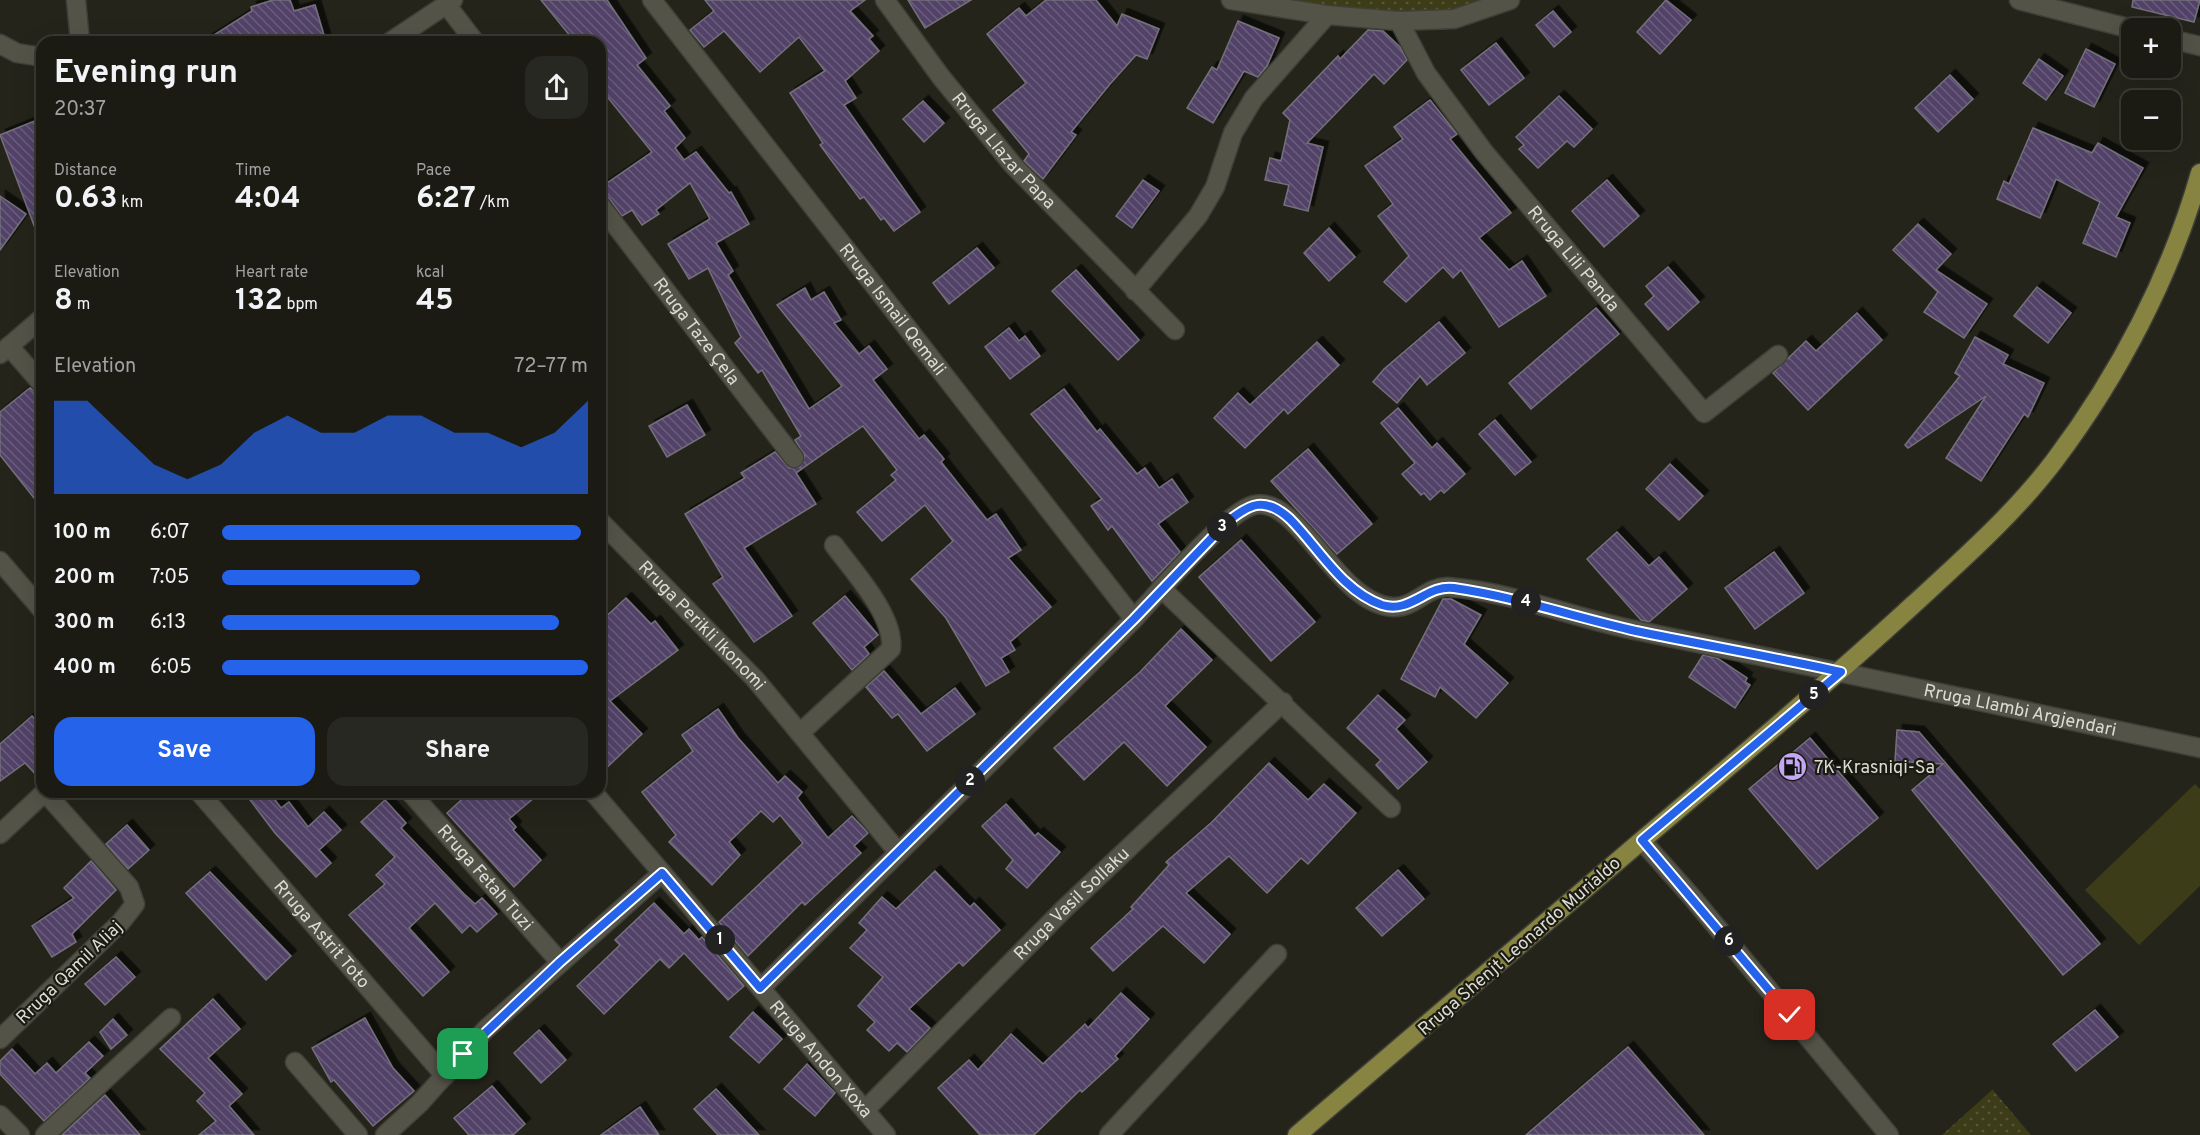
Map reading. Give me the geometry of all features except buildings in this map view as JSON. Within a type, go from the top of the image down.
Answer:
[{"type":"main road","name":"Rruga Shenjt Leonardo Murialdo","points":[[1297,1135],[1841,672],[1978,545],[2054,462],[2125,351],[2158,284],[2189,210],[2200,173]]},
{"type":"street","points":[[76,0],[79,36]]},
{"type":"street","name":"Rruga Ismail Qemali","points":[[652,0],[1134,619]]},
{"type":"street","name":"Rruga Llazar Papa","points":[[885,0],[941,77],[1013,165],[1175,330]]},
{"type":"street","points":[[1231,0],[1327,15],[1399,21],[1454,19],[1510,0]]},
{"type":"street","points":[[2019,0],[2121,26]]},
{"type":"street","points":[[399,36],[449,2],[471,36]]},
{"type":"street","points":[[1136,291],[1198,216],[1215,188],[1233,133],[1254,98],[1327,15]]},
{"type":"street","name":"Rruga Lili Panda","points":[[1399,21],[1426,73],[1484,152],[1704,412],[1778,355]]},
{"type":"street","points":[[2181,42],[2200,46]]},
{"type":"street","points":[[0,44],[17,53],[36,56]]},
{"type":"street","name":"Rruga Taze Çela","points":[[606,213],[794,458]]},
{"type":"street","points":[[606,231],[614,224]]},
{"type":"street","points":[[36,323],[5,350],[36,378]]},
{"type":"street","name":"Rruga Llambi Argjendari","points":[[1161,588],[1234,517],[1254,505],[1266,504],[1280,510],[1290,519],[1356,591],[1382,605],[1404,606],[1438,587],[1508,597],[1635,630],[2200,748]]},
{"type":"street","name":"Rruga Perikli Ikonomi","points":[[606,527],[714,634],[801,733],[898,852]]},
{"type":"street","points":[[801,733],[891,649],[892,639],[887,622],[834,545]]},
{"type":"street","points":[[0,561],[36,603]]},
{"type":"street","points":[[760,988],[1134,619],[1161,588],[1283,702],[1391,808]]},
{"type":"street","name":"Rruga Vasil Sollaku","points":[[865,1110],[1064,909],[1283,702]]},
{"type":"street","points":[[0,834],[39,798]]},
{"type":"street","name":"Rruga Qamil Aliaj","points":[[0,1039],[122,922],[135,904],[129,887],[50,798]]},
{"type":"street","name":"Rruga Astrit Toto","points":[[205,798],[445,1076]]},
{"type":"street","name":"Rruga Fetah Tuzi","points":[[415,798],[560,962]]},
{"type":"street","name":"Rruga Andon Xoxa","points":[[598,798],[865,1110],[876,1132]]},
{"type":"street","points":[[1642,840],[1889,1135]]},
{"type":"street","points":[[385,1135],[445,1076],[486,1030],[662,873]]},
{"type":"street","points":[[1109,1135],[1277,954]]},
{"type":"street","points":[[45,1135],[171,1018]]},
{"type":"street","points":[[295,1062],[358,1135]]},
{"type":"street","points":[[0,1115],[20,1135]]},
{"type":"shaded area","points":[[1285,0],[1490,0],[1445,14],[1332,8]]},
{"type":"shaded area","points":[[2195,784],[2200,789],[2200,886],[2139,945],[2085,890]]},
{"type":"shaded area","points":[[1992,1090],[2031,1135],[1942,1135]]},
{"type":"place","name":"7K-Krasniqi-Sa","points":[[1793,767]]},
{"type":"route","points":[[463,1054],[560,962],[662,873],[760,988],[1134,619],[1161,588],[1226,523],[1241,511],[1254,505],[1266,504],[1280,510],[1290,519],[1356,591],[1382,605],[1404,606],[1438,587],[1449,587],[1508,597],[1635,630],[1723,646],[1841,672],[1642,840],[1790,1015]]}]
